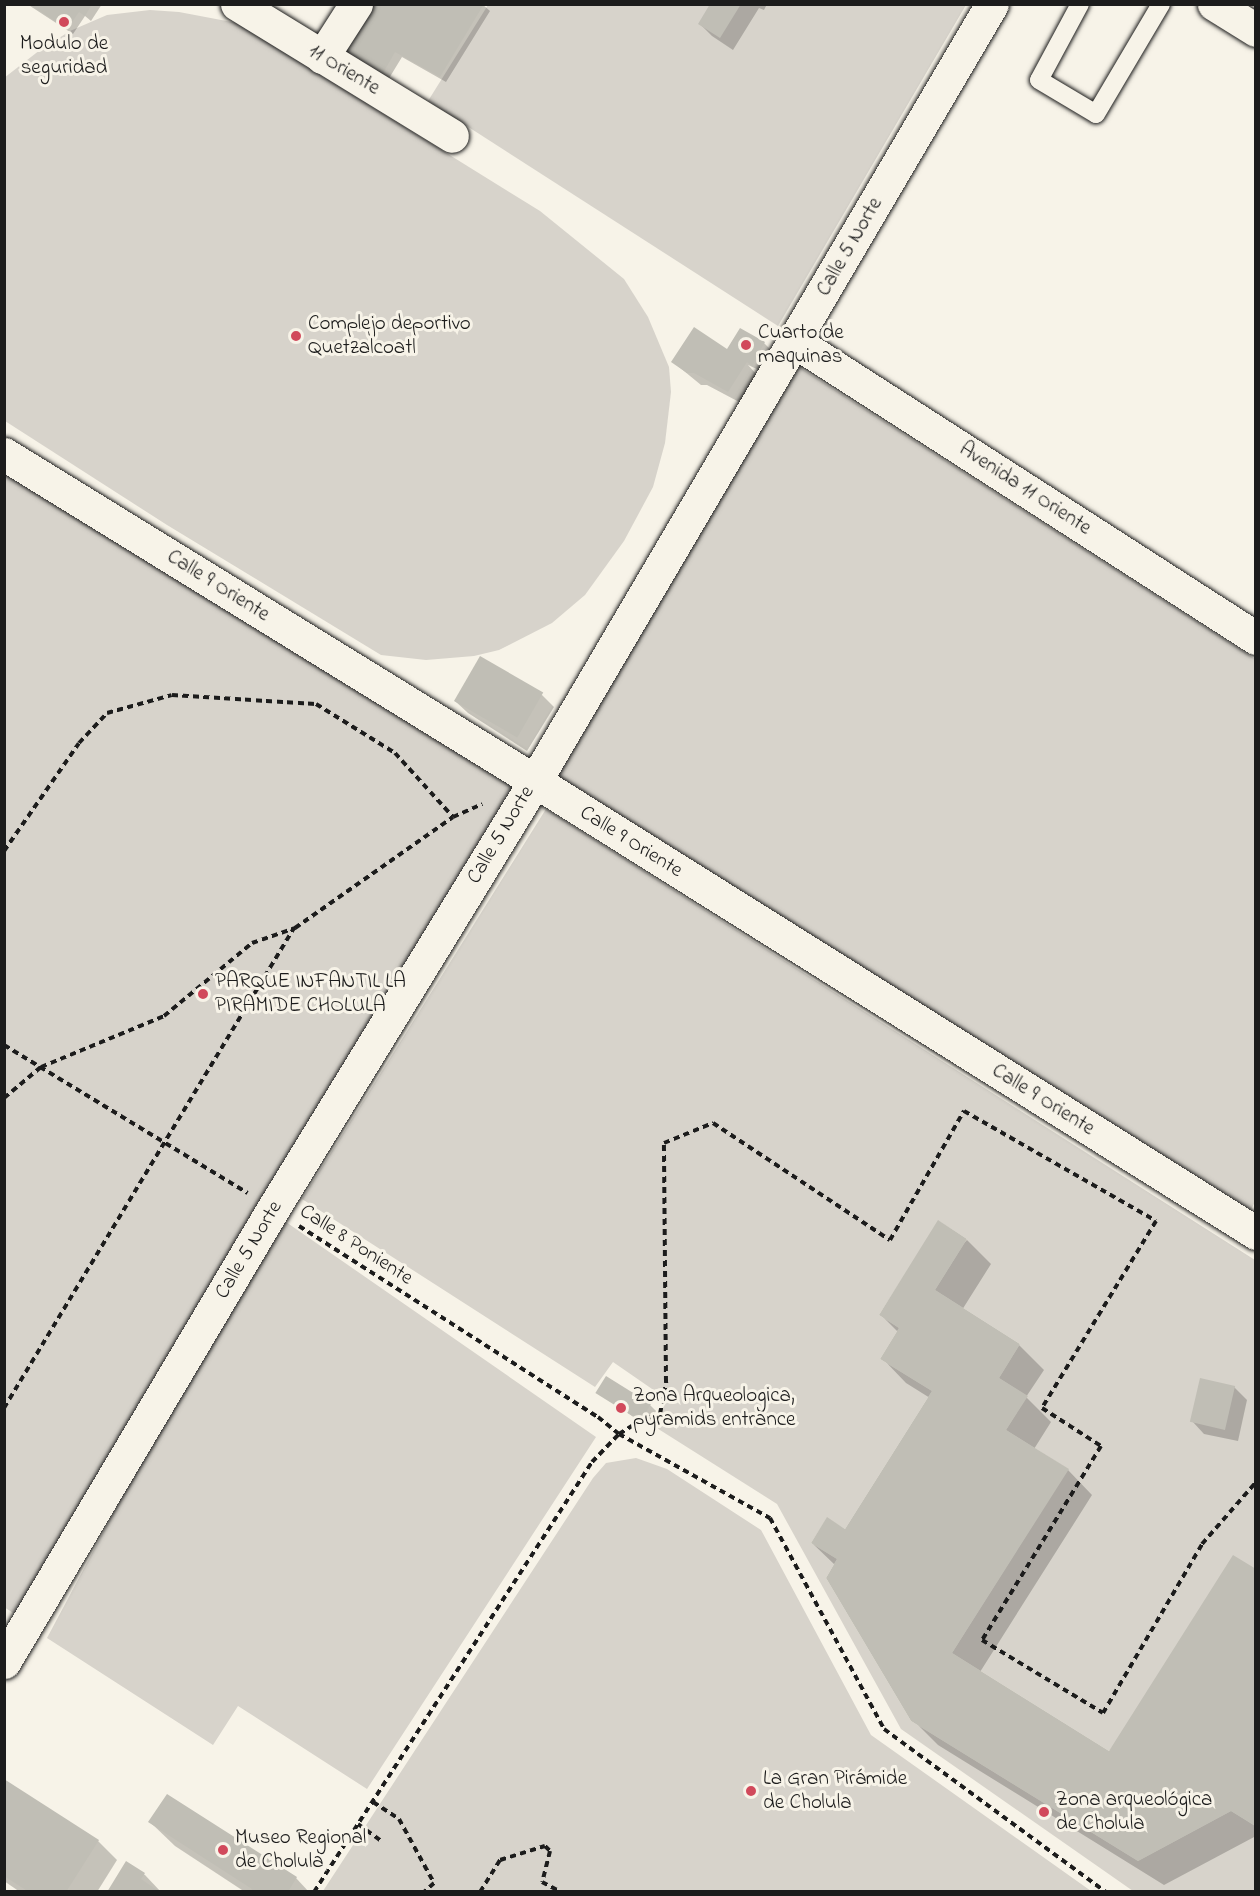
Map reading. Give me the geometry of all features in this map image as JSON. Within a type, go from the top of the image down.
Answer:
[{"type":"street","name":"11 Oriente","points":[[237,4],[452,136]]},
{"type":"street","points":[[322,57],[356,4]]},
{"type":"street","name":"Calle 5 Norte","points":[[4,1662],[16,1621],[273,1209],[535,781],[992,4]]},
{"type":"street","points":[[1214,4],[1256,30]]},
{"type":"street","name":"Avenida 11 Oriente","points":[[794,341],[1256,638]]},
{"type":"street","name":"Calle 9 Oriente","points":[[4,454],[535,781],[1256,1233]]},
{"type":"lane","points":[[1080,4],[1039,80],[1096,114],[1161,4]]},
{"type":"path","points":[[4,851],[79,743],[107,713],[172,695],[316,704],[395,753],[453,817],[295,928],[252,943],[164,1016],[41,1067],[4,1098]]},
{"type":"path","points":[[4,1408],[295,928]]},
{"type":"path","name":"Calle 8 Poniente","points":[[4,1045],[273,1209],[598,1417],[619,1434],[770,1518],[884,1729],[1106,1892]]},
{"type":"path","points":[[314,1892],[592,1462],[619,1434],[640,1421],[660,1414],[666,1382],[664,1143],[713,1123],[890,1240],[964,1111],[1156,1221],[1042,1408],[1101,1446],[982,1640],[1102,1713],[1202,1544],[1256,1482]]},
{"type":"path","points":[[373,1802],[399,1819],[434,1882],[424,1892]]},
{"type":"path","points":[[358,1824],[381,1841]]},
{"type":"path","points":[[480,1892],[501,1860],[545,1846],[550,1851],[542,1882],[561,1892]]},
{"type":"shaded area","points":[[488,5],[966,5],[778,326],[428,101]]},
{"type":"shaded area","name":"Complejo deportivo Quetzalcoatl","points":[[150,10],[179,12],[237,23],[540,211],[624,279],[648,317],[669,367],[671,392],[665,443],[653,487],[624,541],[585,595],[552,623],[499,650],[474,656],[426,660],[381,655],[167,525],[5,421],[4,78],[40,50],[70,31],[107,15]]},
{"type":"shaded area","points":[[799,367],[1255,659],[1255,1202],[1248,1215],[552,781]]},
{"type":"shaded area","name":"PARQUE INFANTIL LA PIRAMIDE CHOLULA","points":[[4,459],[529,782],[21,1618],[4,1607]]},
{"type":"shaded area","points":[[546,809],[1255,1260],[1255,1569],[1109,1751],[952,1653],[1068,1469],[1006,1430],[1027,1396],[999,1378],[1020,1344],[935,1290],[967,1239],[939,1221],[879,1315],[899,1328],[880,1359],[932,1391],[845,1529],[827,1518],[811,1543],[837,1559],[826,1578],[911,1721],[1138,1861],[1231,1811],[1255,1826],[1255,1891],[1133,1891],[901,1729],[777,1504],[652,1425],[668,1400],[613,1362],[595,1387],[302,1199]]},
{"type":"shaded area","points":[[273,1213],[596,1437],[367,1789],[238,1706],[213,1745],[47,1638]]},
{"type":"shaded area","points":[[636,1458],[667,1469],[761,1530],[871,1735],[1091,1891],[323,1891],[593,1478],[606,1463]]},
{"type":"building","name":"Modulo de seguridad","points":[[29,4],[92,4],[85,16],[79,12],[67,29]]},
{"type":"building","points":[[372,4],[484,4],[440,77],[395,52],[382,75],[343,51]]},
{"type":"building","points":[[710,4],[741,4],[720,38],[698,24]]},
{"type":"building","points":[[694,327],[727,349],[740,328],[765,342],[752,366],[747,362],[728,392],[694,373],[687,373],[671,362]]},
{"type":"building","points":[[480,656],[543,692],[517,738],[454,701]]},
{"type":"building","points":[[938,1220],[967,1239],[935,1290],[1020,1344],[999,1378],[1028,1396],[1006,1430],[1069,1469],[952,1653],[1109,1751],[1233,1555],[1256,1569],[1256,1826],[1231,1811],[1138,1861],[911,1721],[826,1578],[837,1559],[811,1543],[827,1517],[845,1529],[932,1391],[880,1359],[899,1328],[879,1315]]},
{"type":"building","points":[[606,1376],[651,1404],[640,1421],[595,1393]]},
{"type":"building","points":[[1200,1378],[1235,1386],[1225,1430],[1190,1422]]},
{"type":"building","points":[[4,1779],[99,1840],[66,1892],[29,1892],[4,1876]]},
{"type":"building","name":"Museo Regional de Cholula","points":[[167,1794],[297,1877],[288,1892],[250,1892],[252,1889],[148,1822]]},
{"type":"building","points":[[126,1861],[145,1873],[141,1879],[160,1892],[107,1892]]},
{"type":"place","name":"Modulo de seguridad","points":[[64,22]]},
{"type":"place","name":"Complejo deportivo Quetzalcoatl","points":[[296,336]]},
{"type":"place","name":"Cuarto de maquinas","points":[[746,345]]},
{"type":"place","name":"PARQUE INFANTIL LA PIRAMIDE CHOLULA","points":[[203,994]]},
{"type":"place","name":"Zona Arqueologica, pyramids entrance","points":[[621,1408]]},
{"type":"place","name":"La Gran Pirámide de Cholula","points":[[751,1791]]},
{"type":"place","name":"Zona arqueológica de Cholula","points":[[1044,1812]]},
{"type":"place","name":"Museo Regional de Cholula","points":[[223,1850]]}]
